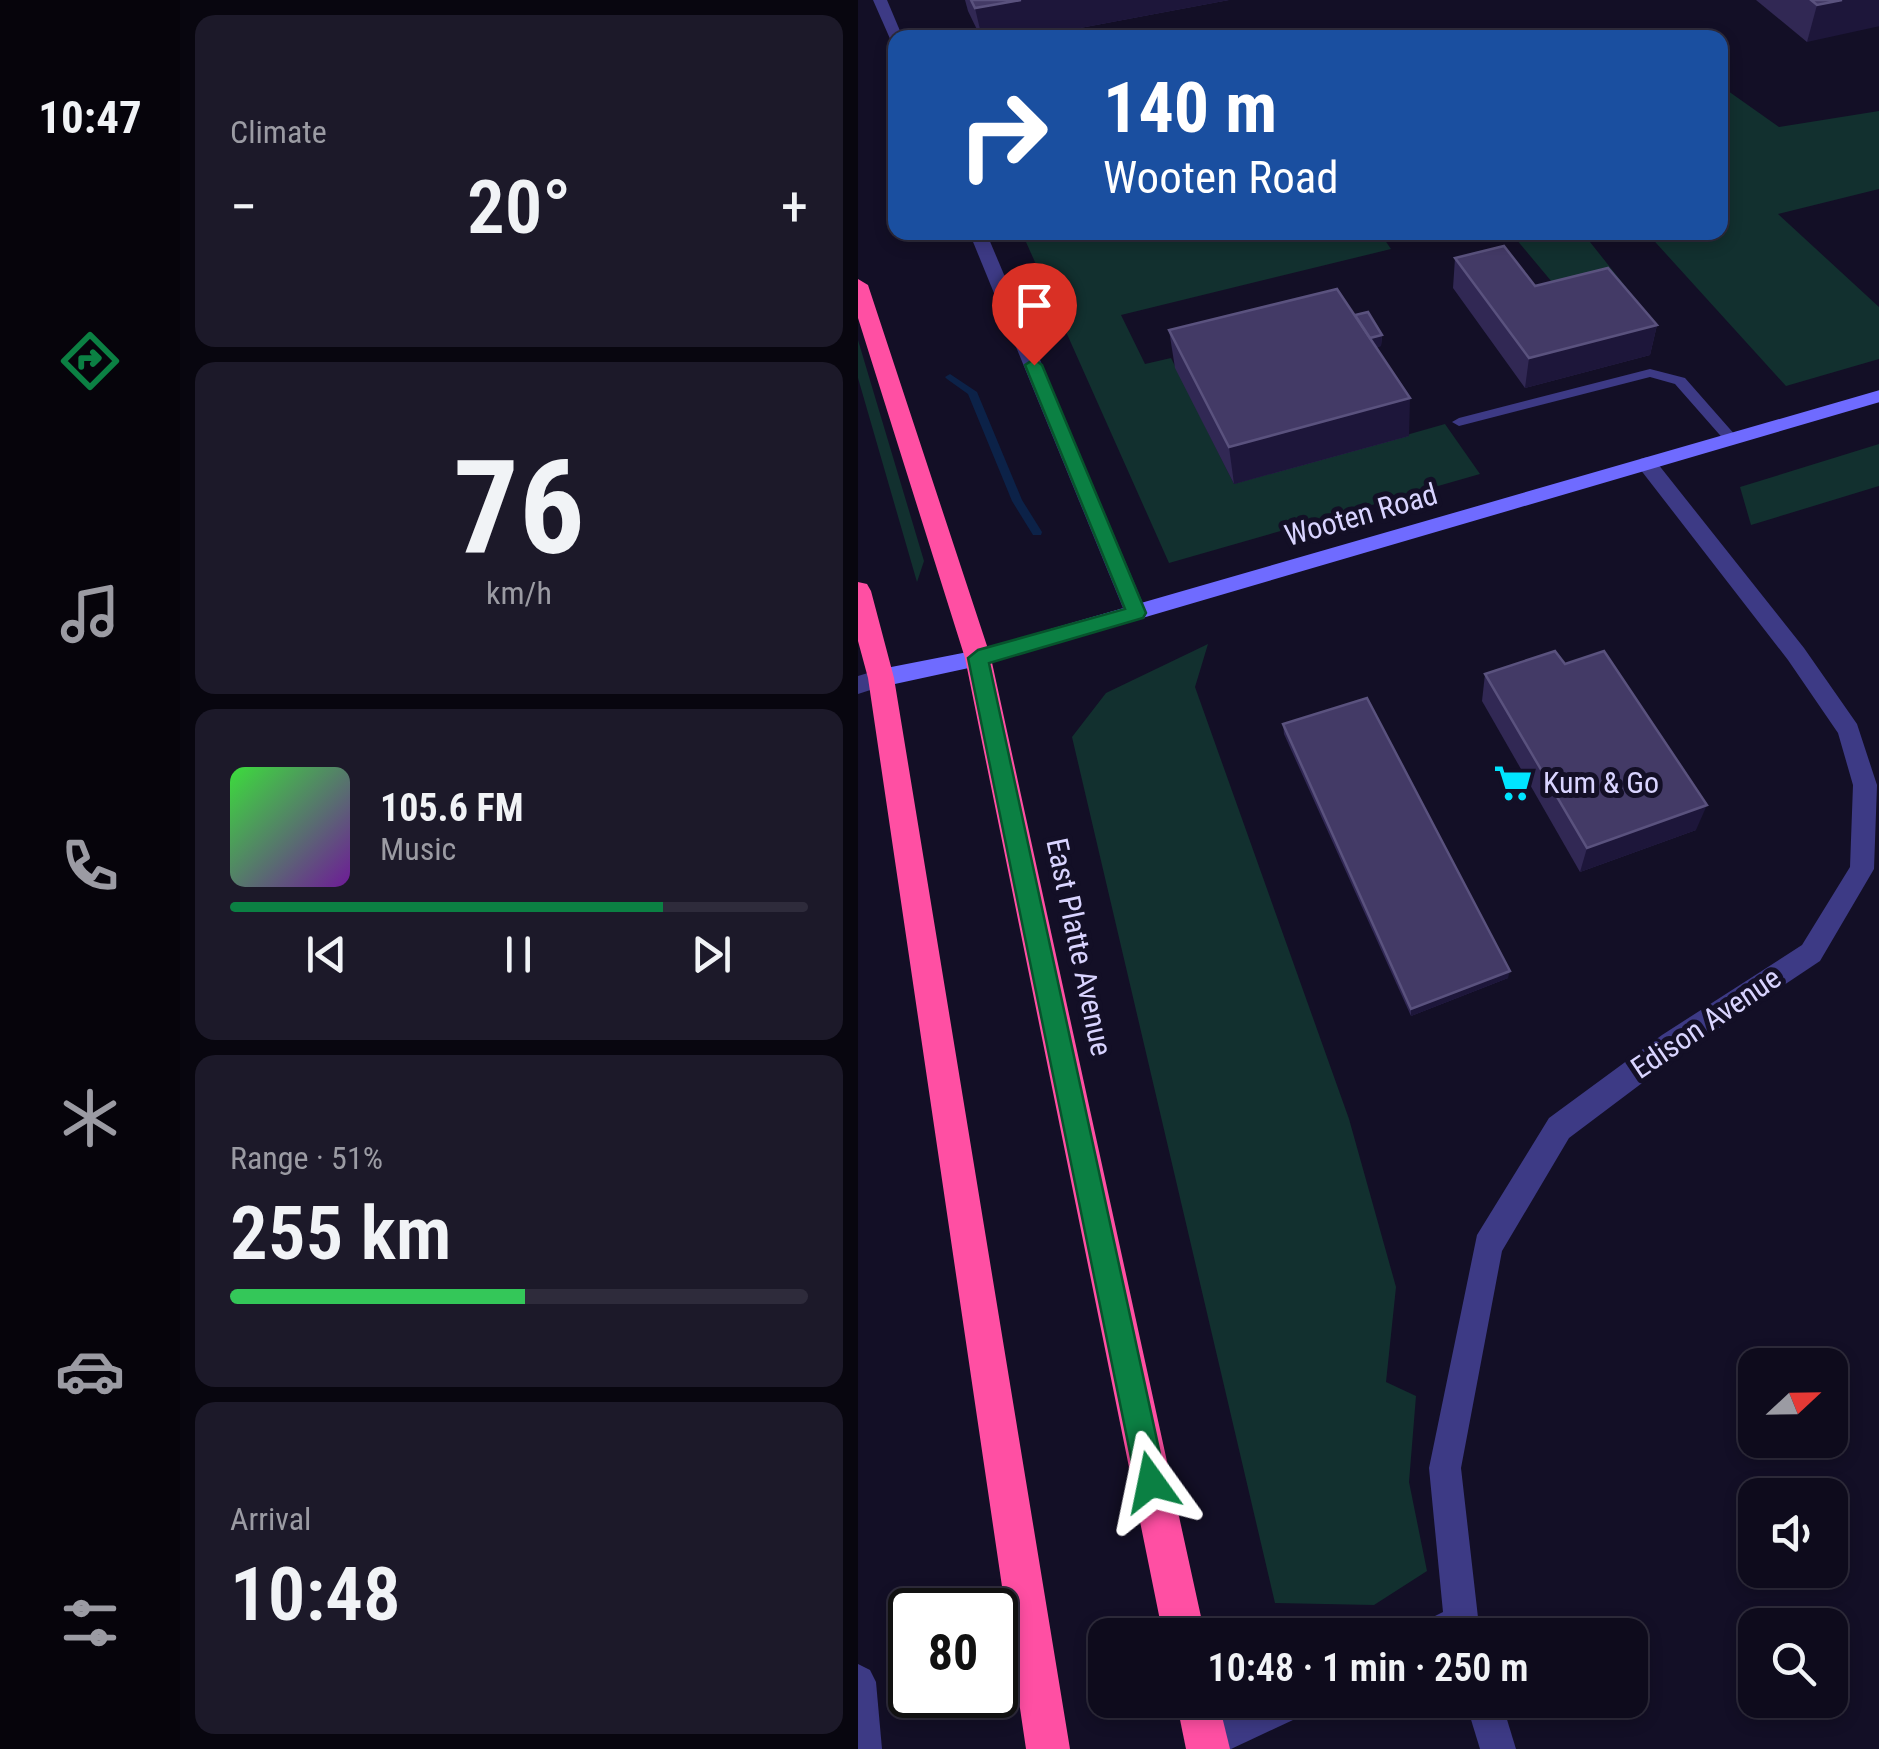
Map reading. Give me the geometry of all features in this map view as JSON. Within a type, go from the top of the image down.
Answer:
[{"type":"highway","name":"East Platte Avenue","points":[[858,285],[978,658],[1180,1618]]},
{"type":"highway","points":[[858,591],[869,681],[1048,1749]]},
{"type":"highway","points":[[1201,1718],[1207,1745]]},
{"type":"street","points":[[880,0],[893,30]]},
{"type":"street","points":[[980,240],[1136,613]]},
{"type":"street","name":"Wooten Road","points":[[869,681],[978,658],[1880,396]]},
{"type":"street","name":"Edison Avenue","points":[[1451,1618],[1445,1468],[1488,1246],[1559,1128],[1672,1044],[1811,953],[1862,869],[1866,785],[1848,730],[1796,654],[1647,464]]},
{"type":"street","points":[[858,1682],[864,1749]]},
{"type":"street","points":[[1207,1745],[1260,1718]]},
{"type":"street","points":[[1489,1718],[1498,1749]]},
{"type":"lane","points":[[1459,422],[1650,374],[1680,381],[1731,439]]},
{"type":"green space","points":[[1728,91],[1779,127],[1879,111],[1879,189],[1778,214],[1879,307],[1879,359],[1786,386],[1653,240],[1728,240]]},
{"type":"green space","points":[[1025,240],[1385,240],[1391,249],[1121,315],[1145,364],[1171,358],[1234,484],[1445,424],[1480,474],[1169,563]]},
{"type":"green space","points":[[1517,240],[1601,240],[1590,242],[1629,291],[1572,306]]},
{"type":"green space","points":[[858,340],[924,561],[917,582],[858,378]]},
{"type":"green space","points":[[1879,444],[1879,486],[1751,525],[1740,487]]},
{"type":"green space","points":[[1208,644],[1195,687],[1349,1119],[1396,1287],[1386,1382],[1416,1396],[1409,1482],[1427,1571],[1374,1605],[1275,1603],[1072,737],[1106,693]]},
{"type":"building","points":[[971,0],[1021,0],[975,8]]},
{"type":"building","points":[[1811,0],[1842,0],[1817,5]]},
{"type":"building","points":[[1504,246],[1535,286],[1608,268],[1657,325],[1529,358],[1455,258]]},
{"type":"building","points":[[1337,289],[1410,398],[1229,447],[1169,330]]},
{"type":"building","points":[[1368,312],[1382,335],[1370,338],[1355,315]]},
{"type":"building","points":[[1555,651],[1565,664],[1604,651],[1707,805],[1587,848],[1485,674]]},
{"type":"building","points":[[1367,698],[1510,971],[1411,1009],[1283,724]]},
{"type":"waterway","points":[[950,377],[972,392],[1017,501],[1037,532]]},
{"type":"place","name":"Kum & Go","points":[[1513,783]]},
{"type":"route","points":[[1034,365],[1136,613],[978,658],[1151,1482]]}]
